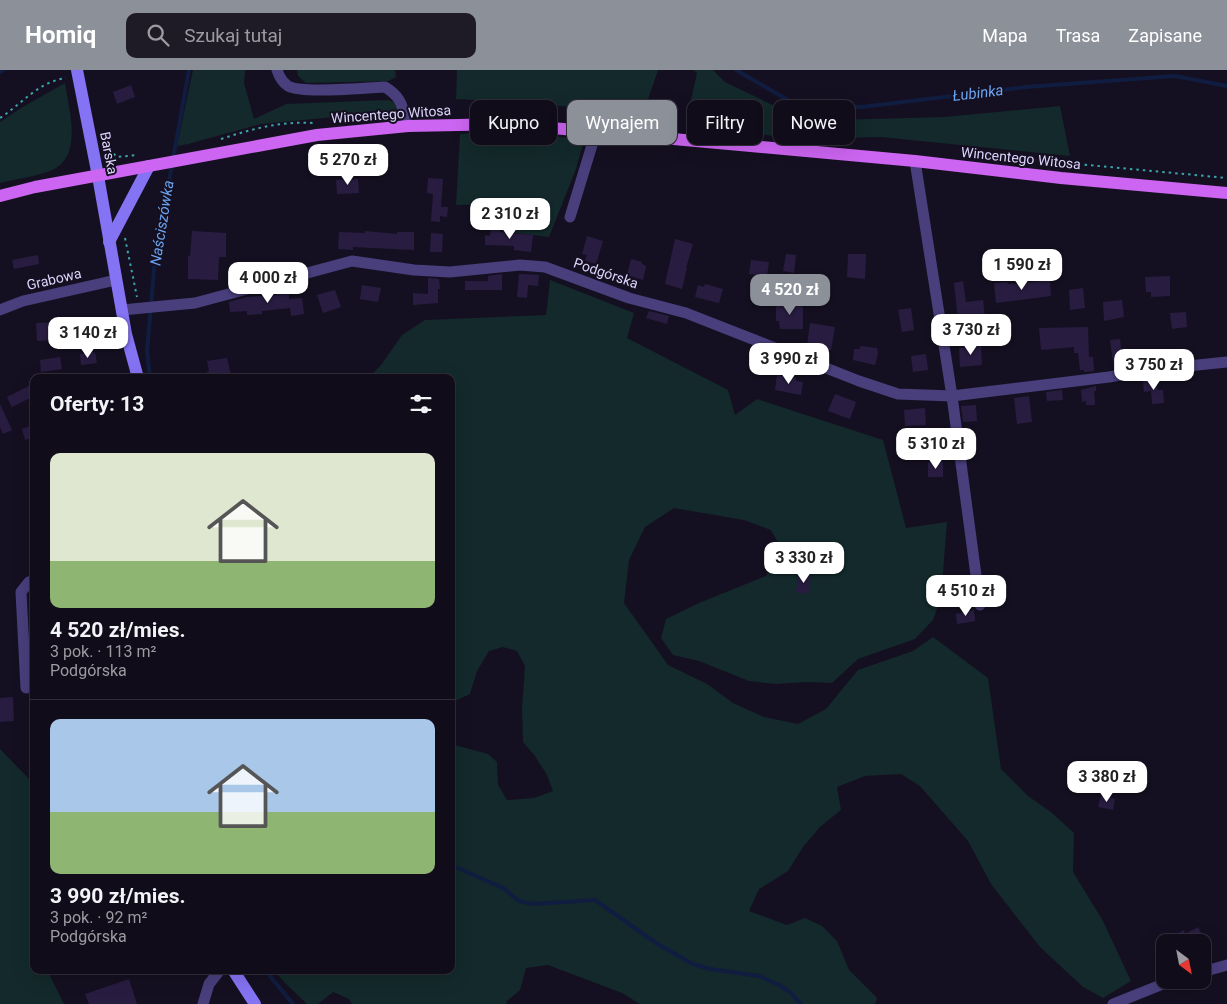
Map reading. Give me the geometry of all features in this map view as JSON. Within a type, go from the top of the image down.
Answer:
[{"type":"main road","name":"Wincentego Witosa","points":[[0,196],[317,134],[408,126],[508,124],[567,129]]},
{"type":"main road","name":"Wincentego Witosa","points":[[677,139],[1227,193]]},
{"type":"street","points":[[277,70],[280,78],[286,85],[302,90],[385,88],[396,94],[401,102],[408,126]]},
{"type":"street","name":"Barska","points":[[78,74],[126,334],[137,374]]},
{"type":"street","points":[[570,217],[592,145]]},
{"type":"street","points":[[914,161],[952,396],[980,605]]},
{"type":"street","points":[[109,242],[155,165]]},
{"type":"street","name":"Podgórska","points":[[122,310],[195,303],[352,261],[414,270],[450,272],[520,265],[545,268],[629,298],[686,313],[859,381],[898,394],[952,396],[1109,377],[1149,370],[1227,362]]},
{"type":"street","name":"Grabowa","points":[[0,310],[23,301],[116,280]]},
{"type":"street","points":[[26,688],[21,592],[30,582]]},
{"type":"street","points":[[1211,969],[1227,965]]},
{"type":"street","points":[[203,1004],[209,984],[217,974]]},
{"type":"street","points":[[236,974],[255,1004]]},
{"type":"street","points":[[1113,1004],[1156,987]]},
{"type":"path","points":[[0,118],[37,89],[52,80],[78,74]]},
{"type":"path","points":[[89,132],[117,157],[144,154]]},
{"type":"path","points":[[124,235],[143,308]]},
{"type":"green space","points":[[193,70],[245,70],[244,83],[254,119],[286,104],[388,100],[397,103],[397,111],[261,124],[177,146]]},
{"type":"green space","points":[[297,70],[395,70],[396,77],[388,81],[306,83],[298,76]]},
{"type":"green space","points":[[457,70],[658,70],[648,100],[567,100],[567,107],[557,106],[557,100],[456,99]]},
{"type":"green space","points":[[693,70],[713,70],[725,82],[762,100],[691,100],[697,73]]},
{"type":"green space","points":[[65,83],[72,133],[71,145],[67,156],[61,165],[50,171],[0,183],[0,122]]},
{"type":"green space","points":[[763,100],[773,105],[773,136],[763,134]]},
{"type":"green space","points":[[1060,106],[1070,156],[881,137],[855,138],[855,119],[944,117]]},
{"type":"green space","points":[[470,133],[470,145],[557,145],[557,137],[567,138],[567,145],[583,145],[576,169],[549,237],[507,232],[511,204],[456,205],[460,134]]},
{"type":"green space","points":[[550,280],[634,313],[627,338],[728,390],[735,415],[757,399],[883,440],[906,528],[947,522],[941,597],[933,620],[915,639],[858,659],[832,683],[775,684],[749,681],[699,661],[673,655],[661,638],[666,619],[699,603],[766,576],[781,548],[771,530],[744,520],[674,508],[645,527],[629,560],[624,603],[668,665],[707,684],[733,703],[764,717],[798,724],[826,709],[858,670],[913,651],[933,637],[988,678],[1001,769],[1028,796],[1051,812],[1074,833],[1073,872],[1103,921],[1131,981],[1103,998],[1083,987],[1040,947],[991,884],[968,841],[920,786],[901,774],[865,776],[837,787],[841,810],[820,827],[803,847],[788,871],[759,889],[749,911],[787,925],[805,918],[822,926],[837,941],[849,970],[877,998],[875,1004],[640,1004],[622,993],[548,965],[526,968],[520,990],[506,1002],[507,1004],[352,1004],[349,999],[333,992],[318,1004],[307,1004],[284,982],[277,974],[455,974],[455,745],[488,754],[497,762],[498,785],[507,800],[534,798],[553,791],[547,775],[523,742],[522,708],[525,666],[517,651],[503,647],[489,651],[477,671],[470,694],[455,701],[455,374],[372,374],[381,365],[402,335],[425,320],[546,315]]},
{"type":"green space","points":[[0,749],[30,780],[30,974],[49,974],[64,1004],[0,1004]]},
{"type":"building","points":[[131,85],[135,97],[117,104],[113,92]]},
{"type":"building","points":[[428,178],[443,179],[441,207],[448,207],[447,217],[440,216],[440,222],[431,221],[433,194],[427,193]]},
{"type":"building","points":[[358,179],[359,193],[337,194],[336,180]]},
{"type":"building","points":[[491,228],[500,228],[500,232],[533,235],[531,252],[514,250],[514,246],[485,245],[485,235],[490,236]]},
{"type":"building","points":[[192,231],[226,233],[226,257],[219,257],[218,280],[188,279],[188,255],[190,257]]},
{"type":"building","points":[[365,231],[397,234],[397,232],[414,232],[414,250],[353,247],[353,250],[338,249],[339,232],[365,233]]},
{"type":"building","points":[[431,233],[443,234],[442,252],[430,252]]},
{"type":"building","points":[[587,236],[603,241],[596,264],[585,261],[587,255],[582,254]]},
{"type":"building","points":[[675,239],[693,244],[682,289],[665,284]]},
{"type":"building","points":[[786,254],[796,255],[794,273],[783,271]]},
{"type":"building","points":[[848,254],[866,254],[865,279],[847,277]]},
{"type":"building","points":[[38,255],[39,264],[14,269],[12,260]]},
{"type":"building","points":[[631,259],[642,262],[646,266],[643,280],[627,275]]},
{"type":"building","points":[[751,260],[769,262],[767,276],[749,274]]},
{"type":"building","points":[[502,274],[502,290],[465,290],[465,281],[488,281],[488,276]]},
{"type":"building","points":[[519,274],[539,275],[538,286],[528,285],[527,298],[517,297]]},
{"type":"building","points":[[1170,276],[1170,296],[1151,297],[1151,292],[1146,292],[1145,277]]},
{"type":"building","points":[[428,278],[439,279],[438,303],[413,305],[413,293],[428,294]]},
{"type":"building","points":[[1050,280],[1051,296],[996,303],[994,283],[1007,282],[1008,284]]},
{"type":"building","points":[[963,281],[966,302],[983,300],[985,318],[958,321],[954,283]]},
{"type":"building","points":[[705,284],[723,289],[719,303],[695,297],[698,285],[704,287]]},
{"type":"building","points":[[362,285],[381,288],[378,302],[360,299]]},
{"type":"building","points":[[1083,288],[1085,308],[1070,310],[1069,290]]},
{"type":"building","points":[[335,290],[341,307],[323,313],[317,295]]},
{"type":"building","points":[[289,292],[289,299],[302,298],[304,314],[291,316],[290,308],[262,311],[262,314],[247,315],[247,311],[230,312],[229,302],[247,297],[277,295],[276,293]]},
{"type":"building","points":[[1122,300],[1124,317],[1104,321],[1103,302]]},
{"type":"building","points":[[776,304],[803,304],[803,329],[780,329],[779,321],[776,321]]},
{"type":"building","points":[[911,308],[914,330],[902,332],[898,310]]},
{"type":"building","points":[[649,311],[669,316],[667,324],[646,318]]},
{"type":"building","points":[[1186,312],[1187,327],[1172,329],[1170,313]]},
{"type":"building","points":[[98,320],[99,338],[37,341],[36,323]]},
{"type":"building","points":[[810,323],[835,327],[831,350],[807,346]]},
{"type":"building","points":[[1088,327],[1089,357],[1093,357],[1094,371],[1084,372],[1084,370],[1080,370],[1078,353],[1074,353],[1074,347],[1041,350],[1039,328]]},
{"type":"building","points":[[1120,339],[1122,358],[1130,357],[1131,366],[1114,369],[1110,340]]},
{"type":"building","points":[[860,346],[877,348],[878,353],[875,365],[853,360],[854,349],[860,349]]},
{"type":"building","points":[[981,346],[982,365],[960,367],[959,348]]},
{"type":"building","points":[[95,352],[97,363],[81,365],[80,354]]},
{"type":"building","points":[[926,354],[928,370],[913,372],[911,356]]},
{"type":"building","points":[[60,357],[62,369],[41,372],[40,360]]},
{"type":"building","points":[[227,358],[231,374],[204,374],[209,371],[207,361]]},
{"type":"building","points":[[1191,373],[1192,379],[1176,380],[1175,375]]},
{"type":"building","points":[[777,375],[796,378],[796,381],[803,382],[801,395],[775,390]]},
{"type":"building","points":[[1156,379],[1158,390],[1163,390],[1164,403],[1152,404],[1151,391],[1144,392],[1143,380]]},
{"type":"building","points":[[30,386],[30,398],[12,407],[7,397]]},
{"type":"building","points":[[1096,386],[1096,391],[1094,391],[1095,405],[1086,405],[1086,401],[1082,402],[1081,390]]},
{"type":"building","points":[[1062,390],[1063,400],[1047,401],[1046,392]]},
{"type":"building","points":[[835,394],[856,402],[850,419],[828,411]]},
{"type":"building","points":[[1029,396],[1032,422],[1017,424],[1014,398]]},
{"type":"building","points":[[0,404],[12,430],[3,434],[0,427]]},
{"type":"building","points":[[976,405],[977,421],[963,422],[961,406]]},
{"type":"building","points":[[925,408],[926,425],[905,426],[904,410]]},
{"type":"building","points":[[30,426],[30,438],[25,440],[22,429]]},
{"type":"building","points":[[928,462],[943,462],[943,477],[928,477]]},
{"type":"building","points":[[799,574],[811,575],[808,594],[796,592]]},
{"type":"building","points":[[974,610],[975,621],[957,624],[956,614]]},
{"type":"building","points":[[13,697],[14,721],[0,722],[0,698]]},
{"type":"building","points":[[1101,796],[1115,799],[1113,810],[1098,807]]},
{"type":"building","points":[[1198,927],[1202,934],[1185,934]]},
{"type":"building","points":[[1184,930],[1185,934],[1176,934]]},
{"type":"building","points":[[129,979],[137,1004],[89,1004],[85,994]]},
{"type":"waterway","name":"Naściszówka","points":[[150,374],[147,351],[155,259],[189,70]]},
{"type":"waterway","name":"Łubinka","points":[[736,70],[795,104],[862,107],[1026,87],[1175,76],[1227,86]]},
{"type":"waterway","points":[[455,867],[503,888],[519,901],[533,904],[595,900],[659,945],[693,964],[710,969],[759,976],[790,992],[801,1004]]},
{"type":"waterway","name":"Naściszówka","points":[[268,974],[293,1004]]}]
